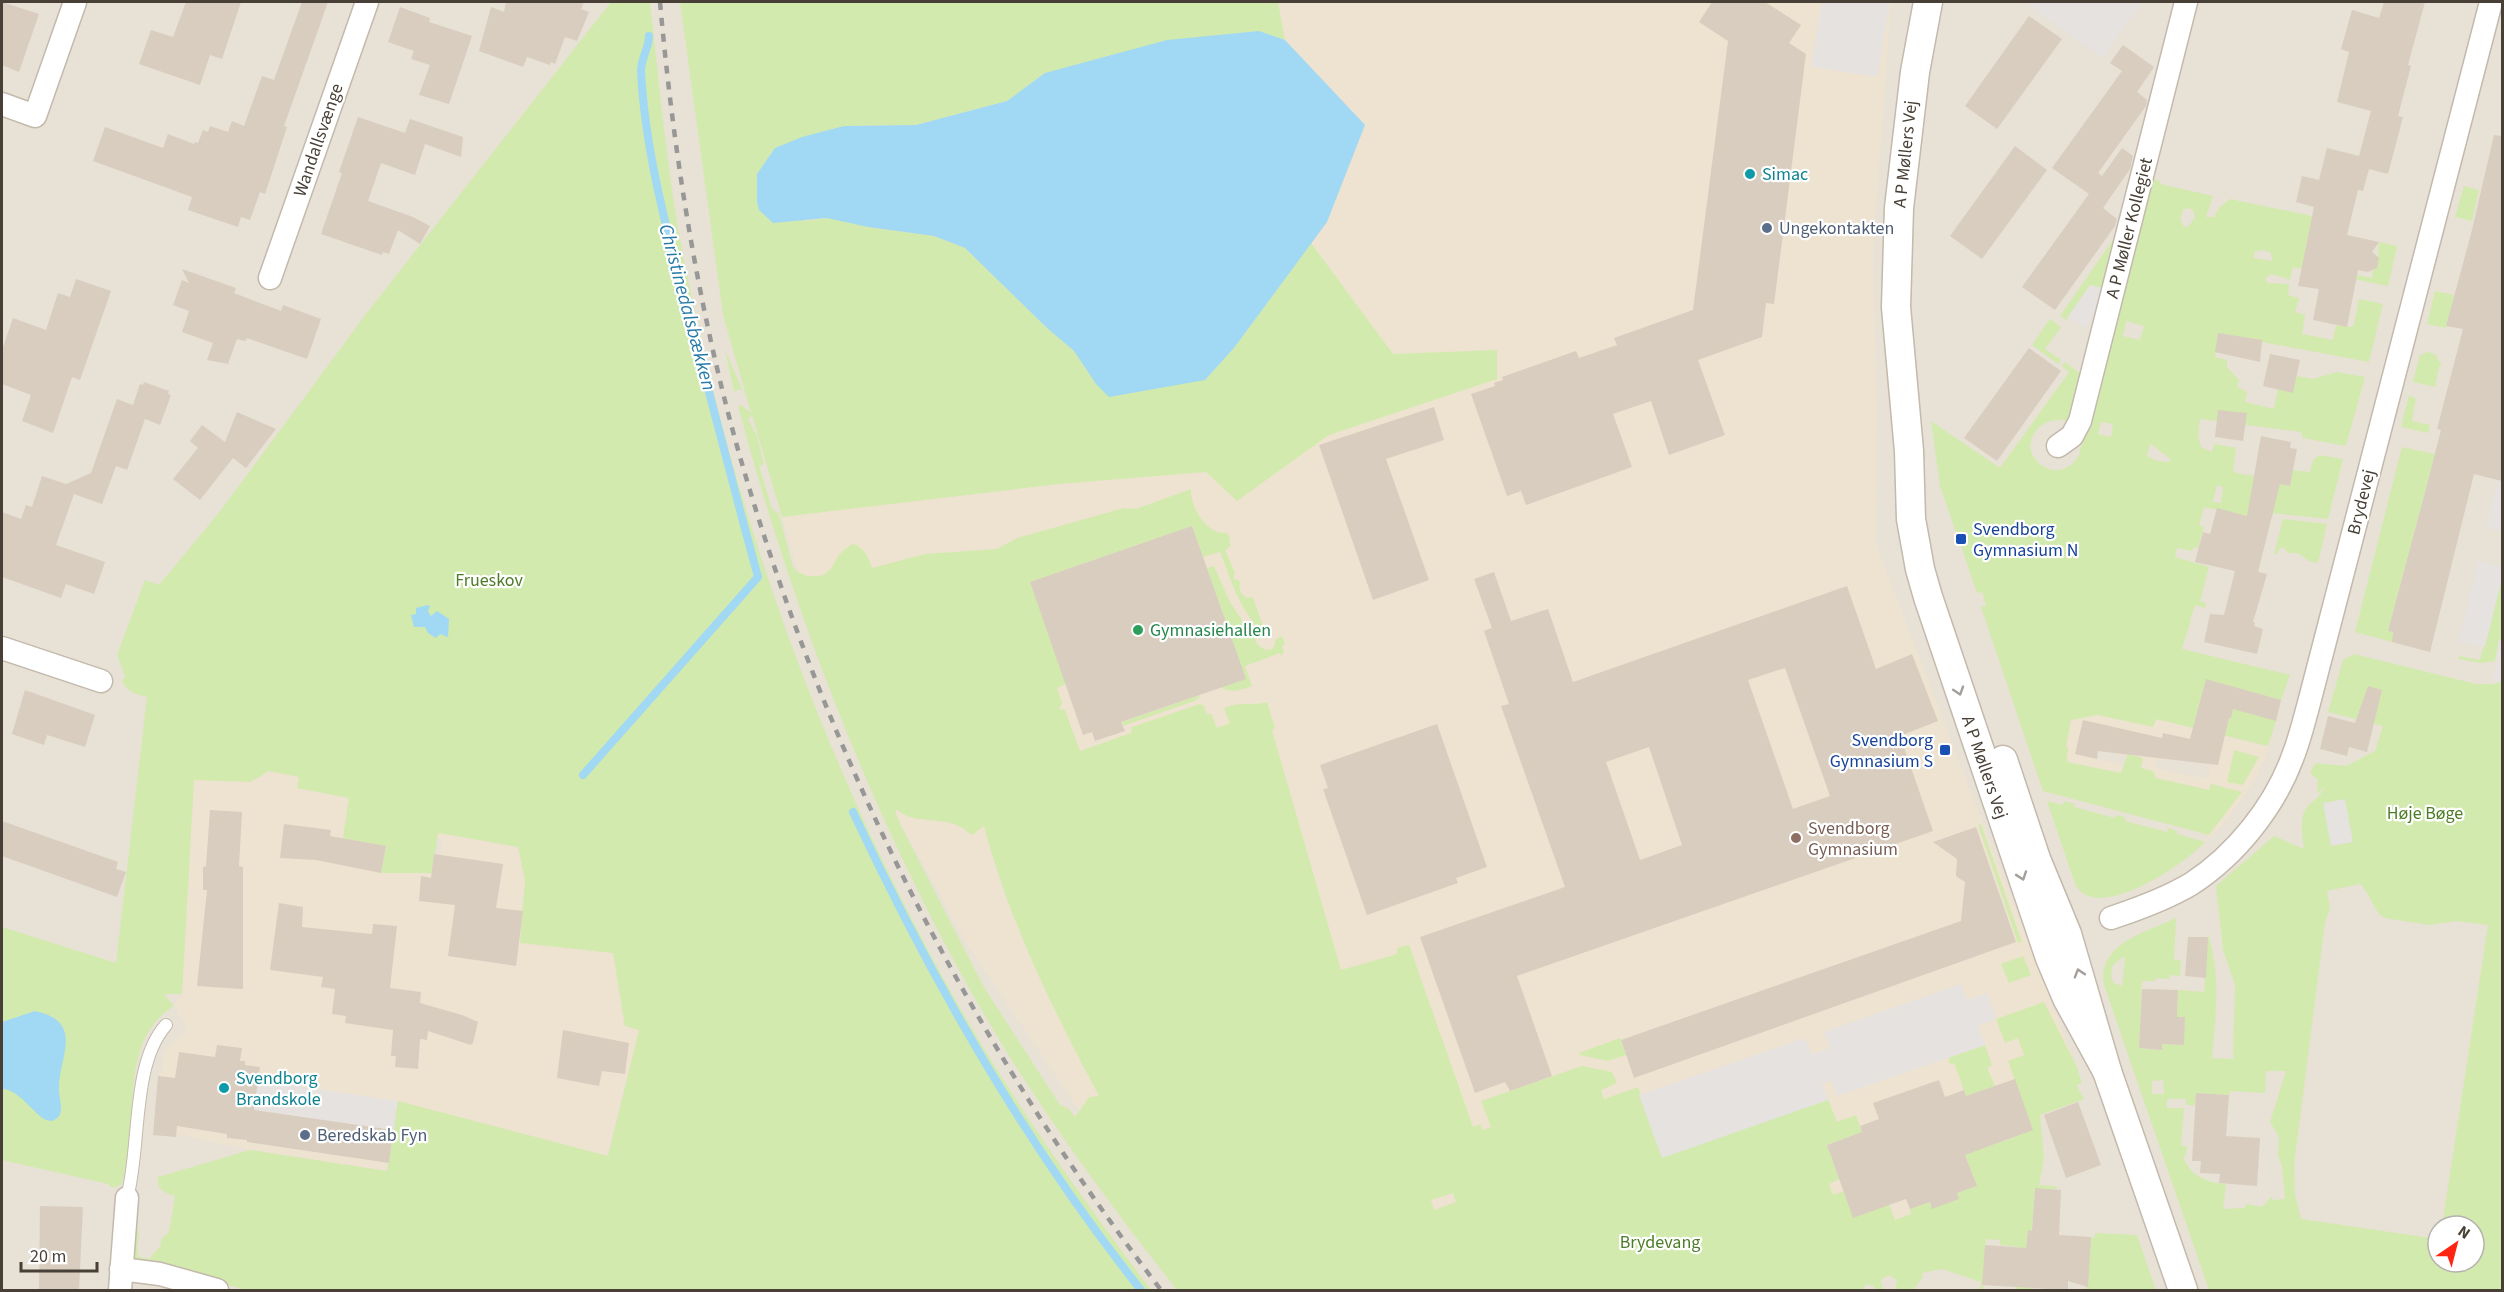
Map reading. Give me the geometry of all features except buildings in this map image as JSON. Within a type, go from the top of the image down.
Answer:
[{"type":"street","points":[[2,104],[35,116],[75,2]]},
{"type":"street","name":"Wandallsvænge","points":[[270,278],[367,2]]},
{"type":"street","name":"A P Møllers Vej","points":[[1928,2],[1915,72],[1899,208],[1896,307],[1909,451],[1909,498],[1913,533],[1928,597],[2050,958],[2067,998],[2107,1071],[2183,1290]]},
{"type":"street","name":"A P Møller Kollegiet","points":[[2058,446],[2074,432],[2080,421],[2186,2]]},
{"type":"street","name":"Brydevej","points":[[2111,918],[2171,895],[2192,883],[2221,860],[2260,816],[2277,790],[2294,756],[2491,2]]},
{"type":"street","points":[[2,648],[101,681]]},
{"type":"street","points":[[127,1198],[121,1280],[160,1275],[217,1290]]},
{"type":"lane","points":[[127,1198],[133,1174],[145,1064],[153,1041],[166,1024]]},
{"type":"shaded area","points":[[2,2],[2502,2],[2502,1290],[2,1290]]},
{"type":"shaded area","points":[[680,2],[1891,2],[1873,254],[1877,411],[1876,544],[2082,1083],[2040,1082],[2029,1213],[1230,1290],[1085,1119],[967,944],[889,802],[797,569],[723,315]]},
{"type":"shaded area","points":[[1822,2],[1890,2],[1877,77],[1811,67]]},
{"type":"shaded area","points":[[2024,2],[2138,2],[2141,4],[2102,58]]},
{"type":"shaded area","points":[[2090,285],[2106,289],[2102,304],[2085,328],[2068,317]]},
{"type":"shaded area","points":[[2498,480],[2502,481],[2502,531],[2486,528]]},
{"type":"shaded area","points":[[2478,561],[2502,567],[2502,586],[2500,586],[2485,647],[2459,642]]},
{"type":"shaded area","points":[[2499,640],[2502,640],[2502,681],[2493,684]]},
{"type":"shaded area","points":[[2094,715],[2155,719],[2270,747],[2258,774],[2246,793],[2224,823],[2205,842],[2209,832],[2241,792],[2211,784],[2210,790],[2156,778],[2083,721],[2075,754],[2123,765],[2121,774],[2066,761],[2071,720]],"holes":[[[2163,733],[2222,746],[2218,765],[2211,764],[2207,779],[2155,768]]]},
{"type":"shaded area","points":[[269,771],[300,777],[298,789],[349,798],[343,838],[386,846],[432,873],[438,874],[443,839],[437,838],[437,832],[518,847],[525,881],[520,942],[613,953],[624,1026],[639,1030],[607,1156],[398,1101],[387,1171],[250,1150],[176,1134],[169,1078],[158,1076],[163,1069],[163,1053],[187,1027],[174,1005],[182,994],[194,779],[250,782]]},
{"type":"shaded area","points":[[2345,799],[2353,842],[2331,846],[2323,803]]},
{"type":"shaded area","points":[[1961,984],[1967,1000],[1987,993],[1996,1019],[1978,1026],[1985,1045],[1837,1096],[1831,1080],[1822,1084],[1828,1100],[1662,1158],[1639,1095],[1805,1038],[1812,1054],[1830,1048],[1824,1032]]},
{"type":"shaded area","points":[[258,1080],[397,1101],[394,1130],[254,1110]]},
{"type":"green space","name":"Frueskov","points":[[611,2],[635,2],[636,8],[636,2],[650,2],[673,196],[706,363],[733,465],[764,566],[799,666],[839,764],[883,861],[931,955],[983,1047],[1022,1109],[1085,1201],[1151,1290],[247,1290],[137,1261],[132,1256],[136,1233],[139,1229],[139,1257],[149,1259],[161,1245],[161,1239],[169,1232],[175,1196],[160,1188],[158,1177],[250,1150],[387,1171],[398,1101],[608,1156],[639,1030],[625,1026],[613,953],[520,943],[525,881],[518,847],[438,833],[432,873],[381,873],[386,847],[343,838],[349,798],[297,788],[299,777],[269,771],[250,782],[194,780],[182,994],[164,994],[174,1006],[155,1022],[143,1042],[136,1065],[127,1163],[121,1185],[112,1188],[108,1184],[2,1160],[2,927],[116,963],[147,697],[133,692],[124,685],[122,681],[125,676],[117,655],[145,580],[159,585],[221,510],[366,314]],"holes":[[[660,185],[674,253],[658,190]]]},
{"type":"green space","name":"Brydevang","points":[[680,2],[1278,2],[1285,40],[1258,31],[1045,73],[1007,101],[916,125],[844,126],[775,148],[804,221],[827,218],[841,220],[868,227],[934,236],[965,248],[1047,328],[1074,351],[1096,384],[1205,380],[1234,348],[1311,243],[1393,354],[1497,350],[1497,379],[1329,435],[1237,501],[1206,472],[1059,484],[782,517],[752,415],[748,420],[757,436],[764,464],[759,466],[772,509],[779,514],[793,567],[806,576],[823,575],[831,569],[841,552],[853,544],[865,553],[872,568],[925,554],[997,549],[1017,538],[1124,508],[1136,509],[1191,489],[1193,504],[1201,518],[1213,530],[1227,533],[1230,537],[1231,545],[1225,550],[1235,573],[1233,578],[1240,581],[1243,595],[1247,598],[1253,597],[1266,635],[1257,627],[1243,607],[1220,552],[1203,557],[1192,526],[1030,582],[1066,684],[1057,688],[1062,703],[1059,709],[1065,710],[1080,751],[1131,733],[1132,727],[1200,704],[1204,706],[1207,715],[1211,713],[1217,728],[1230,723],[1224,708],[1238,704],[1267,702],[1275,728],[1272,730],[1341,970],[1394,955],[1397,953],[1397,948],[1409,945],[1473,1127],[1480,1124],[1482,1130],[1491,1127],[1481,1101],[1582,1066],[1612,1072],[1617,1083],[1601,1090],[1604,1099],[1638,1087],[1662,1157],[1828,1099],[1837,1122],[1856,1115],[1862,1132],[1827,1145],[1839,1179],[1829,1184],[1833,1195],[1844,1191],[1889,1205],[1895,1220],[1911,1214],[1910,1209],[1930,1202],[1932,1208],[1959,1199],[1957,1193],[1976,1186],[1964,1151],[1981,1149],[2015,1137],[2005,1110],[2023,1103],[2008,1061],[2024,1055],[2018,1038],[2005,1043],[1996,1019],[2044,1002],[2077,1067],[2082,1084],[2077,1084],[2077,1086],[2084,1099],[2040,1115],[2044,1159],[2039,1185],[2055,1186],[2057,1189],[2035,1189],[2032,1231],[2028,1230],[2026,1252],[2034,1283],[2033,1290],[2016,1290],[2019,1247],[2000,1245],[2000,1240],[1986,1239],[1983,1290],[1980,1290],[1981,1282],[1942,1269],[1922,1273],[1923,1277],[1913,1290],[1895,1290],[1897,1280],[1889,1275],[1881,1280],[1883,1290],[1876,1290],[1873,1286],[1866,1284],[1863,1290],[1177,1290],[1087,1171],[1003,1046],[960,971],[882,816],[816,654],[761,489],[738,406],[741,405],[751,413],[723,315]],"holes":[[[895,811],[904,815],[953,824],[972,835],[984,826],[1019,931],[1065,1031],[1099,1096],[1089,1097],[1075,1117],[1069,1109],[1060,1105],[985,989],[901,826]],[[1453,1193],[1456,1202],[1434,1210],[1431,1200]]]},
{"type":"green space","points":[[2151,179],[2160,181],[2160,184],[2213,196],[2206,217],[2214,217],[2220,207],[2230,199],[2312,216],[2309,266],[2372,278],[2373,270],[2377,268],[2379,242],[2397,246],[2388,286],[2293,267],[2290,280],[2272,274],[2265,278],[2268,283],[2289,284],[2288,295],[2299,298],[2295,312],[2305,315],[2302,334],[2333,340],[2336,325],[2350,327],[2354,325],[2359,299],[2383,304],[2369,362],[2262,342],[2262,340],[2218,334],[2215,357],[2227,360],[2227,367],[2239,380],[2237,387],[2247,392],[2245,402],[2274,409],[2278,389],[2296,376],[2313,379],[2337,372],[2365,377],[2346,446],[2303,438],[2301,432],[2200,419],[2198,436],[2201,447],[2212,452],[2214,444],[2236,448],[2233,470],[2236,473],[2254,476],[2253,478],[2290,486],[2293,470],[2310,472],[2313,460],[2319,455],[2343,459],[2328,519],[2273,513],[2272,518],[2250,513],[2248,516],[2204,507],[2199,525],[2204,527],[2199,544],[2215,549],[2214,552],[2194,547],[2192,551],[2177,548],[2175,557],[2209,567],[2200,601],[2206,603],[2205,608],[2195,605],[2191,618],[2188,619],[2191,620],[2182,649],[2290,675],[2281,700],[2255,693],[2276,721],[2268,746],[2156,719],[2153,727],[2098,715],[2071,720],[2066,746],[2068,747],[2067,762],[2121,773],[2128,754],[2143,758],[2141,768],[2153,771],[2156,778],[2209,790],[2211,784],[2242,792],[2209,835],[2043,791],[1981,607],[1986,605],[1982,592],[1977,593],[1961,546],[1966,544],[1961,531],[1956,533],[1940,486],[1931,421],[2000,468],[2069,372],[2062,366],[2064,362],[2083,375],[2071,421],[2050,421],[2039,427],[2030,446],[2038,462],[2051,470],[2066,468],[2079,455]],"holes":[[[2188,208],[2193,210],[2195,217],[2189,226],[2184,227],[2180,219],[2183,210]],[[2261,250],[2270,252],[2273,261],[2253,258],[2255,252]],[[2126,321],[2144,326],[2140,340],[2123,336]],[[2101,422],[2113,424],[2111,437],[2098,434]],[[2150,443],[2170,459],[2170,462],[2157,461],[2147,456]],[[2217,485],[2223,487],[2221,503],[2213,502]]]},
{"type":"green space","points":[[2464,186],[2479,190],[2472,221],[2455,217]]},
{"type":"green space","points":[[2122,227],[2106,289],[2090,285],[2066,320],[2060,316]]},
{"type":"green space","points":[[2435,291],[2454,295],[2446,328],[2427,324]]},
{"type":"green space","points":[[2050,319],[2061,327],[2045,349],[2061,360],[2058,364],[2032,345]]},
{"type":"green space","points":[[725,350],[743,391],[739,389],[734,392]]},
{"type":"green space","points":[[2428,352],[2435,354],[2442,366],[2439,367],[2435,387],[2413,382],[2420,355]]},
{"type":"green space","points":[[2409,395],[2416,399],[2412,421],[2430,425],[2428,433],[2401,427]]},
{"type":"green space","points":[[2402,447],[2435,454],[2388,631],[2395,632],[2392,642],[2355,632]]},
{"type":"green space","points":[[2283,519],[2327,524],[2318,563],[2309,561],[2297,553],[2288,553],[2283,547],[2278,550],[2277,555],[2274,554]]},
{"type":"green space","points":[[1214,566],[1230,602],[1259,646],[1266,650],[1272,649],[1275,640],[1282,636],[1285,643],[1281,656],[1280,653],[1245,666],[1252,686],[1239,690],[1231,691],[1221,687],[1245,678],[1207,568]]},
{"type":"green space","points":[[2500,586],[2502,586],[2502,640],[2499,640],[2495,661],[2481,663],[2458,659],[2459,656],[2480,660]]},
{"type":"green space","name":"Høje Bøge","points":[[2354,654],[2476,684],[2493,684],[2502,681],[2502,1290],[2209,1290],[2104,985],[2104,971],[2108,959],[2116,949],[2139,934],[2176,918],[2174,960],[2181,960],[2180,976],[2170,975],[2169,979],[2156,978],[2155,981],[2142,981],[2139,1048],[2158,1050],[2158,1044],[2183,1045],[2185,1018],[2177,1017],[2178,990],[2204,992],[2208,933],[2216,980],[2212,1058],[2233,1059],[2235,985],[2223,950],[2216,886],[2274,836],[2304,849],[2302,827],[2304,811],[2325,786],[2319,793],[2318,780],[2310,773],[2315,763],[2346,766],[2375,751],[2383,726],[2328,712],[2343,660]],"holes":[[[2360,884],[2377,911],[2385,918],[2429,925],[2457,921],[2488,925],[2444,1214],[2486,1214],[2486,1274],[2426,1274],[2426,1237],[2301,1219],[2295,1195],[2294,1165],[2325,923],[2330,908],[2327,891]],[[2123,957],[2125,958],[2122,986],[2114,983],[2111,977],[2113,965]],[[2266,1071],[2286,1071],[2270,1122],[2279,1137],[2278,1154],[2282,1167],[2285,1199],[2272,1200],[2272,1196],[2262,1207],[2247,1204],[2244,1208],[2223,1209],[2226,1184],[2200,1177],[2186,1163],[2183,1156],[2186,1156],[2187,1146],[2181,1146],[2184,1108],[2167,1108],[2167,1099],[2186,1099],[2186,1105],[2195,1105],[2197,1093],[2229,1095],[2231,1091],[2265,1093]],[[2163,1080],[2164,1094],[2152,1094],[2152,1081]]]},
{"type":"green space","points":[[1200,695],[1197,700],[1123,726],[1122,722]]},
{"type":"green space","points":[[2234,750],[2259,757],[2243,785],[2227,782]]},
{"type":"green space","points":[[2047,801],[2063,805],[2064,801],[2075,804],[2074,807],[2115,818],[2116,815],[2125,817],[2125,821],[2167,832],[2168,828],[2177,831],[2177,834],[2205,842],[2179,864],[2140,887],[2120,895],[2101,898],[2086,895],[2075,884]]},
{"type":"green space","points":[[1981,824],[2022,942],[2018,943],[1978,825]]},
{"type":"green space","points":[[2023,956],[2031,975],[2009,983],[2001,964]]},
{"type":"green space","points":[[1620,1038],[1626,1055],[1608,1061],[1579,1053]]},
{"type":"green space","points":[[1985,1045],[1992,1065],[1987,1068],[1995,1086],[1966,1096],[1954,1063],[1950,1064],[1948,1058]]},
{"type":"green space","points":[[2095,1233],[2137,1235],[2156,1290],[2086,1290],[2091,1237],[2095,1238]]},
{"type":"water","points":[[1259,31],[1285,40],[1365,125],[1327,222],[1234,348],[1205,380],[1109,397],[1096,384],[1074,351],[1047,328],[965,248],[934,236],[868,227],[827,218],[773,223],[759,210],[757,174],[775,148],[802,137],[844,126],[916,125],[1007,101],[1045,73],[1167,40]]},
{"type":"water","points":[[428,605],[431,616],[437,611],[449,619],[448,637],[440,634],[436,638],[428,633],[425,627],[414,627],[411,615],[416,614],[416,608]]},
{"type":"water","points":[[35,1011],[51,1016],[60,1024],[65,1033],[66,1044],[59,1091],[61,1111],[58,1118],[49,1121],[17,1095],[2,1089],[2,1022]]},
{"type":"waterway","name":"Christinedalsbækken","points":[[583,775],[758,577],[673,253],[652,162],[641,71],[649,36]]},
{"type":"waterway","points":[[853,812],[915,937],[983,1060],[1058,1177],[1141,1290]]},
{"type":"railway","points":[[660,2],[679,167],[698,276],[721,385],[770,554],[810,666],[856,777],[907,885],[963,990],[1024,1093],[1090,1193],[1161,1290]]},
{"type":"place","name":"Simac","points":[[1750,174]]},
{"type":"place","name":"Ungekontakten","points":[[1767,228]]},
{"type":"place","name":"Svendborg Gymnasium N","points":[[1961,539]]},
{"type":"place","name":"Gymnasiehallen","points":[[1138,630]]},
{"type":"place","name":"Svendborg Gymnasium S","points":[[1945,750]]},
{"type":"place","name":"Svendborg Gymnasium","points":[[1796,838]]},
{"type":"place","name":"Svendborg Brandskole","points":[[224,1088]]},
{"type":"place","name":"Beredskab Fyn","points":[[305,1135]]}]
